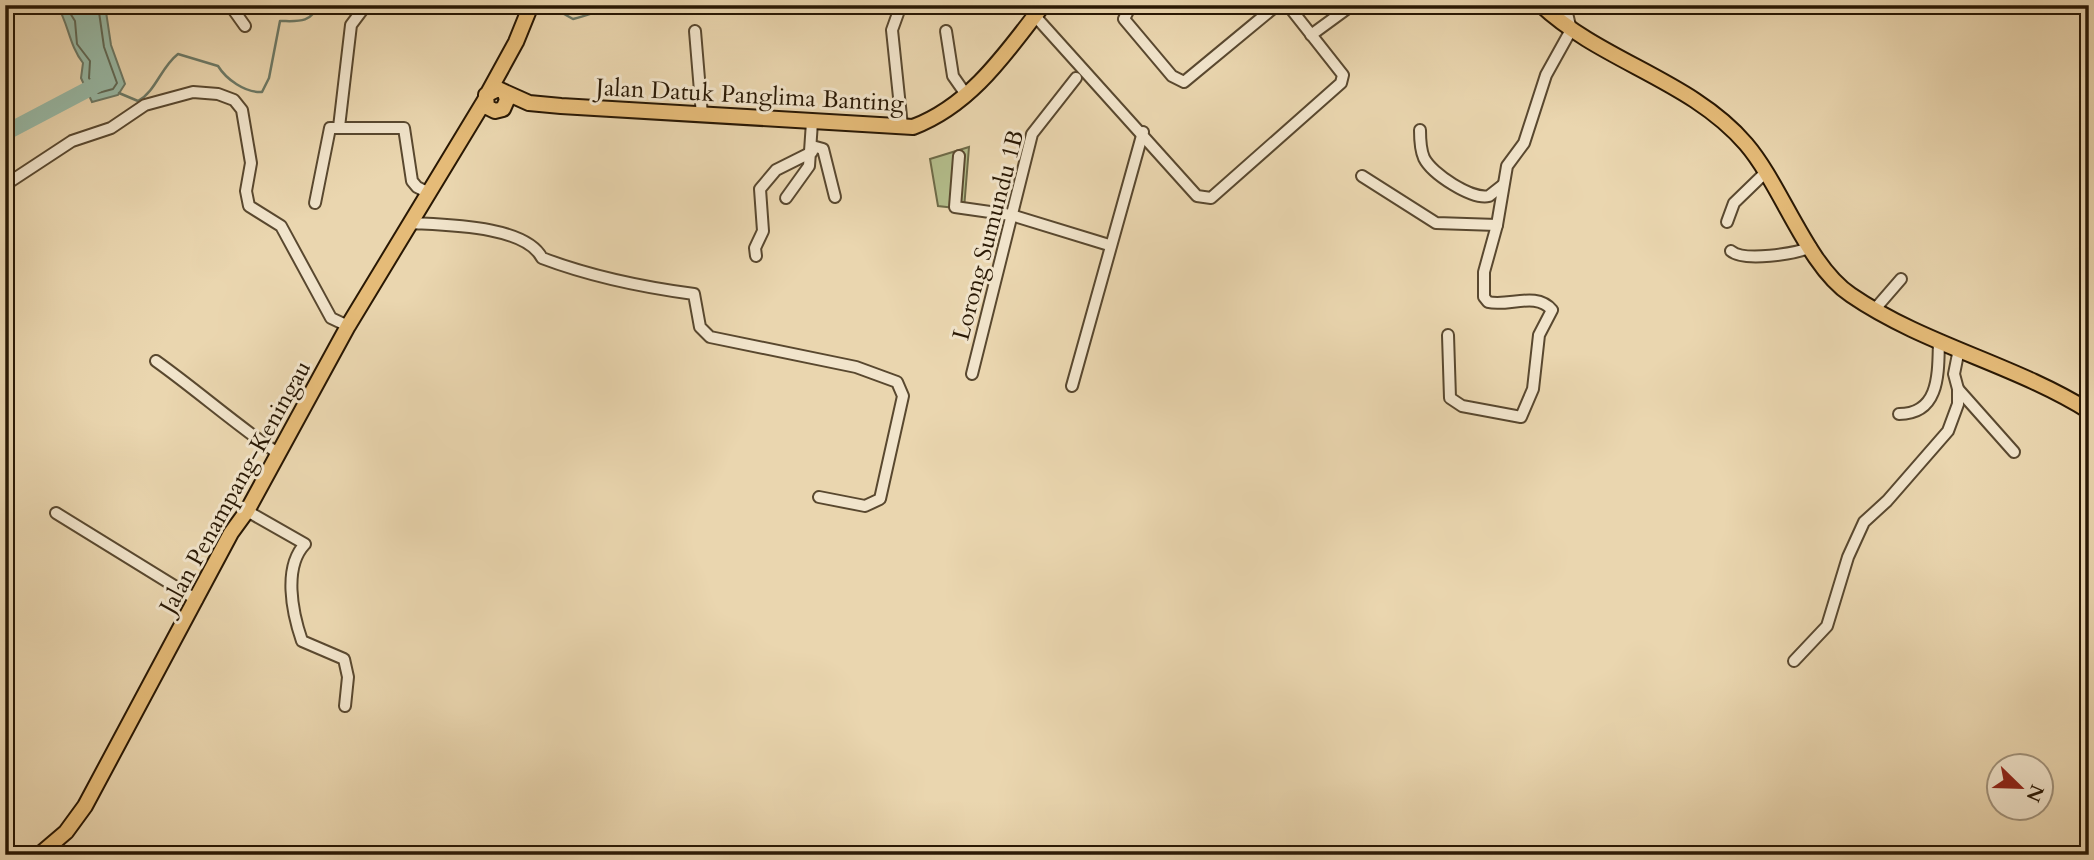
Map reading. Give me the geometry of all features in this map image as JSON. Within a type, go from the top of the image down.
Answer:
[{"type":"main road","points":[[1541,5],[1572,30],[1708,109],[1735,132],[1766,172],[1811,247],[1840,287],[1875,309],[2048,388],[2089,411]]},
{"type":"main road","name":"Jalan Datuk Panglima Banting","points":[[496,99],[702,115],[913,127],[943,115],[967,96],[1039,10]]},
{"type":"main road","points":[[496,99],[511,53],[529,11]]},
{"type":"main road","name":"Jalan Penampang-Keningau","points":[[39,855],[66,832],[85,806],[231,533],[247,511],[348,326],[463,134],[496,99]]},
{"type":"street","points":[[230,5],[245,26]]},
{"type":"street","points":[[339,127],[351,24],[366,5]]},
{"type":"street","points":[[901,5],[892,30],[902,127]]},
{"type":"street","points":[[1131,5],[1124,19],[1172,76],[1184,82],[1277,5]]},
{"type":"street","points":[[1039,10],[1197,196],[1211,198],[1341,83],[1343,75],[1291,9],[1283,5]]},
{"type":"street","points":[[1311,35],[1352,5]]},
{"type":"street","points":[[1448,335],[1450,398],[1462,406],[1521,417],[1533,389],[1539,335],[1552,310],[1540,302],[1493,303],[1484,297],[1484,272],[1497,225],[1509,161],[1524,143],[1549,68],[1572,30],[1565,5]]},
{"type":"street","points":[[695,31],[702,115]]},
{"type":"street","points":[[946,31],[953,76],[967,96]]},
{"type":"street","name":"Lorong Sumundu 1B","points":[[972,374],[1032,134],[1076,78]]},
{"type":"street","points":[[5,185],[72,141],[111,128],[145,105],[193,92],[218,94],[234,100],[242,110],[251,163],[246,191],[249,206],[281,226],[331,318],[348,326]]},
{"type":"street","points":[[786,198],[804,175],[812,149],[812,122]]},
{"type":"street","points":[[315,203],[330,128],[339,127],[404,128],[412,181],[417,187],[428,192]]},
{"type":"street","points":[[1420,130],[1422,150],[1429,164],[1469,195],[1489,196],[1503,185]]},
{"type":"street","points":[[1072,386],[1109,245],[1143,132]]},
{"type":"street","points":[[756,256],[755,248],[763,231],[760,189],[776,170],[812,149],[823,149],[827,156],[835,197]]},
{"type":"street","points":[[959,156],[955,207],[1011,215],[1109,245]]},
{"type":"street","points":[[1727,222],[1734,203],[1766,172]]},
{"type":"street","points":[[1362,176],[1436,223],[1497,225]]},
{"type":"street","points":[[410,223],[488,231],[515,237],[536,247],[542,258],[580,273],[610,281],[694,294],[700,327],[710,337],[856,367],[897,382],[903,396],[880,499],[865,506],[819,497]]},
{"type":"street","points":[[1731,251],[1741,256],[1783,255],[1811,247]]},
{"type":"street","points":[[1875,309],[1901,279]]},
{"type":"street","points":[[1899,414],[1918,411],[1933,396],[1937,382],[1939,340]]},
{"type":"street","points":[[1794,661],[1827,626],[1848,557],[1864,522],[1887,501],[1948,431],[1957,412],[1958,389],[1954,374],[1959,349]]},
{"type":"street","points":[[156,361],[225,412],[248,434],[279,454]]},
{"type":"street","points":[[1958,389],[2014,452]]},
{"type":"street","points":[[247,511],[305,544],[293,563],[292,593],[297,628],[302,641],[344,659],[348,677],[345,706]]},
{"type":"street","points":[[56,513],[197,600]]},
{"type":"shaded area","points":[[969,147],[964,209],[938,206],[930,159]]},
{"type":"water","points":[[57,5],[105,5],[111,45],[125,84],[118,95],[92,102],[81,78],[83,63]]},
{"type":"waterway","points":[[119,93],[138,101],[178,54],[218,66],[237,84],[262,92],[269,78],[280,21],[307,18],[317,5]]},
{"type":"waterway","points":[[475,5],[476,10],[490,5]]},
{"type":"waterway","points":[[548,5],[573,19],[613,5]]},
{"type":"waterway","points":[[5,133],[100,83],[100,77]]}]
